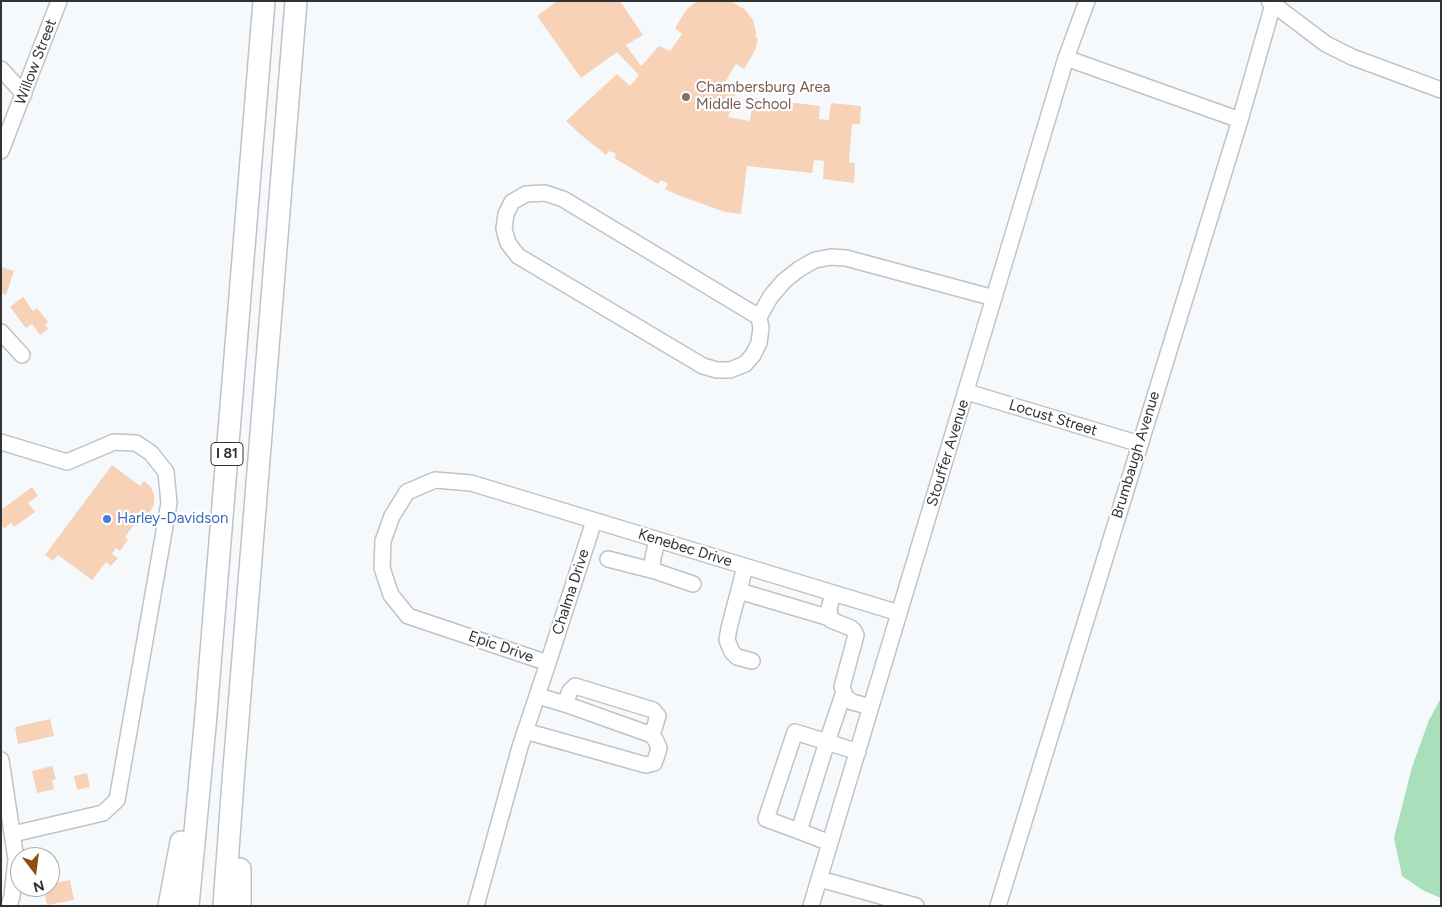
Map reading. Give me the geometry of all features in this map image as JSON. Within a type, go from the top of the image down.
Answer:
[{"type":"highway","name":"I 81","points":[[188,906],[264,1]]},
{"type":"highway","name":"I 81","points":[[224,906],[296,1]]},
{"type":"highway","points":[[169,906],[186,813],[207,597],[220,539]]},
{"type":"highway","points":[[240,906],[239,883],[252,650],[246,626]]},
{"type":"street","name":"Willow Street","points":[[1,151],[59,1]]},
{"type":"street","name":"Stouffer Avenue","points":[[811,906],[1066,58],[1087,1]]},
{"type":"street","points":[[1272,2],[1326,44],[1352,57],[1441,90]]},
{"type":"street","name":"Brumbaugh Avenue","points":[[1000,905],[1240,120],[1272,2]]},
{"type":"street","points":[[1066,58],[1240,120]]},
{"type":"street","points":[[1,68],[24,94]]},
{"type":"street","points":[[760,317],[563,199],[545,193],[526,194],[512,202],[506,214],[504,229],[508,243],[518,256],[703,366],[717,370],[730,370],[745,364],[753,356],[759,343],[760,317],[771,296],[799,269],[815,260],[831,257],[846,258],[994,298]]},
{"type":"street","points":[[1,332],[22,355]]},
{"type":"street","name":"Locust Street","points":[[967,392],[1140,444]]},
{"type":"street","points":[[1,442],[67,462],[114,442],[136,443],[151,454],[166,472],[168,503],[117,800],[103,813],[13,834]]},
{"type":"street","name":"Epic Drive","points":[[472,483],[436,480],[407,492],[392,516],[383,541],[382,568],[391,594],[408,616],[548,664],[525,732],[476,906]]},
{"type":"street","name":"Kenebec Drive","points":[[472,483],[899,613]]},
{"type":"street","name":"Chalma Drive","points":[[548,664],[594,521]]},
{"type":"street","points":[[655,571],[652,566],[652,558],[657,540]]},
{"type":"street","points":[[608,559],[655,571],[693,584]]},
{"type":"street","points":[[746,567],[728,628],[727,640],[732,652],[737,656],[752,661]]},
{"type":"street","points":[[739,591],[830,618],[835,623],[851,628],[856,635],[842,687],[846,696],[852,702],[871,707]]},
{"type":"street","points":[[830,618],[829,609],[833,593]]},
{"type":"street","points":[[565,704],[570,691],[575,686],[653,710],[658,716],[652,735]]},
{"type":"street","points":[[799,831],[844,692]]},
{"type":"street","points":[[525,732],[646,765],[654,763],[659,748],[652,735],[538,696]]},
{"type":"street","points":[[830,843],[766,819],[795,732],[858,752]]},
{"type":"street","points":[[1,760],[16,859],[12,902]]},
{"type":"street","points":[[820,879],[916,906]]},
{"type":"green space","points":[[1441,698],[1441,898],[1424,891],[1402,876],[1394,838],[1412,767],[1429,720]]},
{"type":"building","name":"Chambersburg Area Middle School","points":[[557,1],[620,1],[643,35],[626,45],[641,66],[659,46],[670,51],[682,34],[675,28],[686,10],[698,1],[731,1],[743,7],[753,20],[756,38],[758,39],[755,50],[744,69],[736,64],[724,84],[736,92],[728,117],[750,121],[753,98],[820,106],[819,119],[829,120],[831,103],[861,106],[860,124],[852,124],[849,162],[855,163],[854,183],[823,179],[824,161],[814,160],[812,173],[747,166],[741,214],[725,212],[680,196],[665,189],[668,184],[661,180],[658,184],[614,158],[616,154],[609,151],[606,155],[566,121],[617,74],[630,86],[639,75],[617,52],[581,78],[537,16]]},
{"type":"building","points":[[1,267],[14,271],[6,295],[1,293]]},
{"type":"building","points":[[23,297],[33,311],[37,308],[48,322],[45,325],[48,329],[40,335],[32,324],[26,328],[10,307]]},
{"type":"building","name":"Harley-Davidson","points":[[112,465],[140,486],[144,481],[150,486],[154,494],[154,505],[149,513],[147,512],[137,526],[134,525],[125,537],[128,540],[120,551],[116,548],[112,554],[118,558],[111,566],[106,562],[92,580],[58,555],[53,561],[45,555]]},
{"type":"building","points":[[32,487],[38,496],[28,503],[35,512],[14,527],[11,523],[3,529],[1,510]]},
{"type":"building","points":[[50,719],[54,736],[18,744],[15,727]]},
{"type":"building","points":[[52,766],[56,779],[52,780],[54,789],[37,793],[32,771]]},
{"type":"building","points":[[87,773],[90,787],[77,790],[74,776]]},
{"type":"building","points":[[70,880],[74,900],[47,905],[45,897],[60,897],[60,882]]},
{"type":"place","name":"Chambersburg Area Middle School","points":[[686,97]]},
{"type":"place","name":"Harley-Davidson","points":[[107,519]]}]
